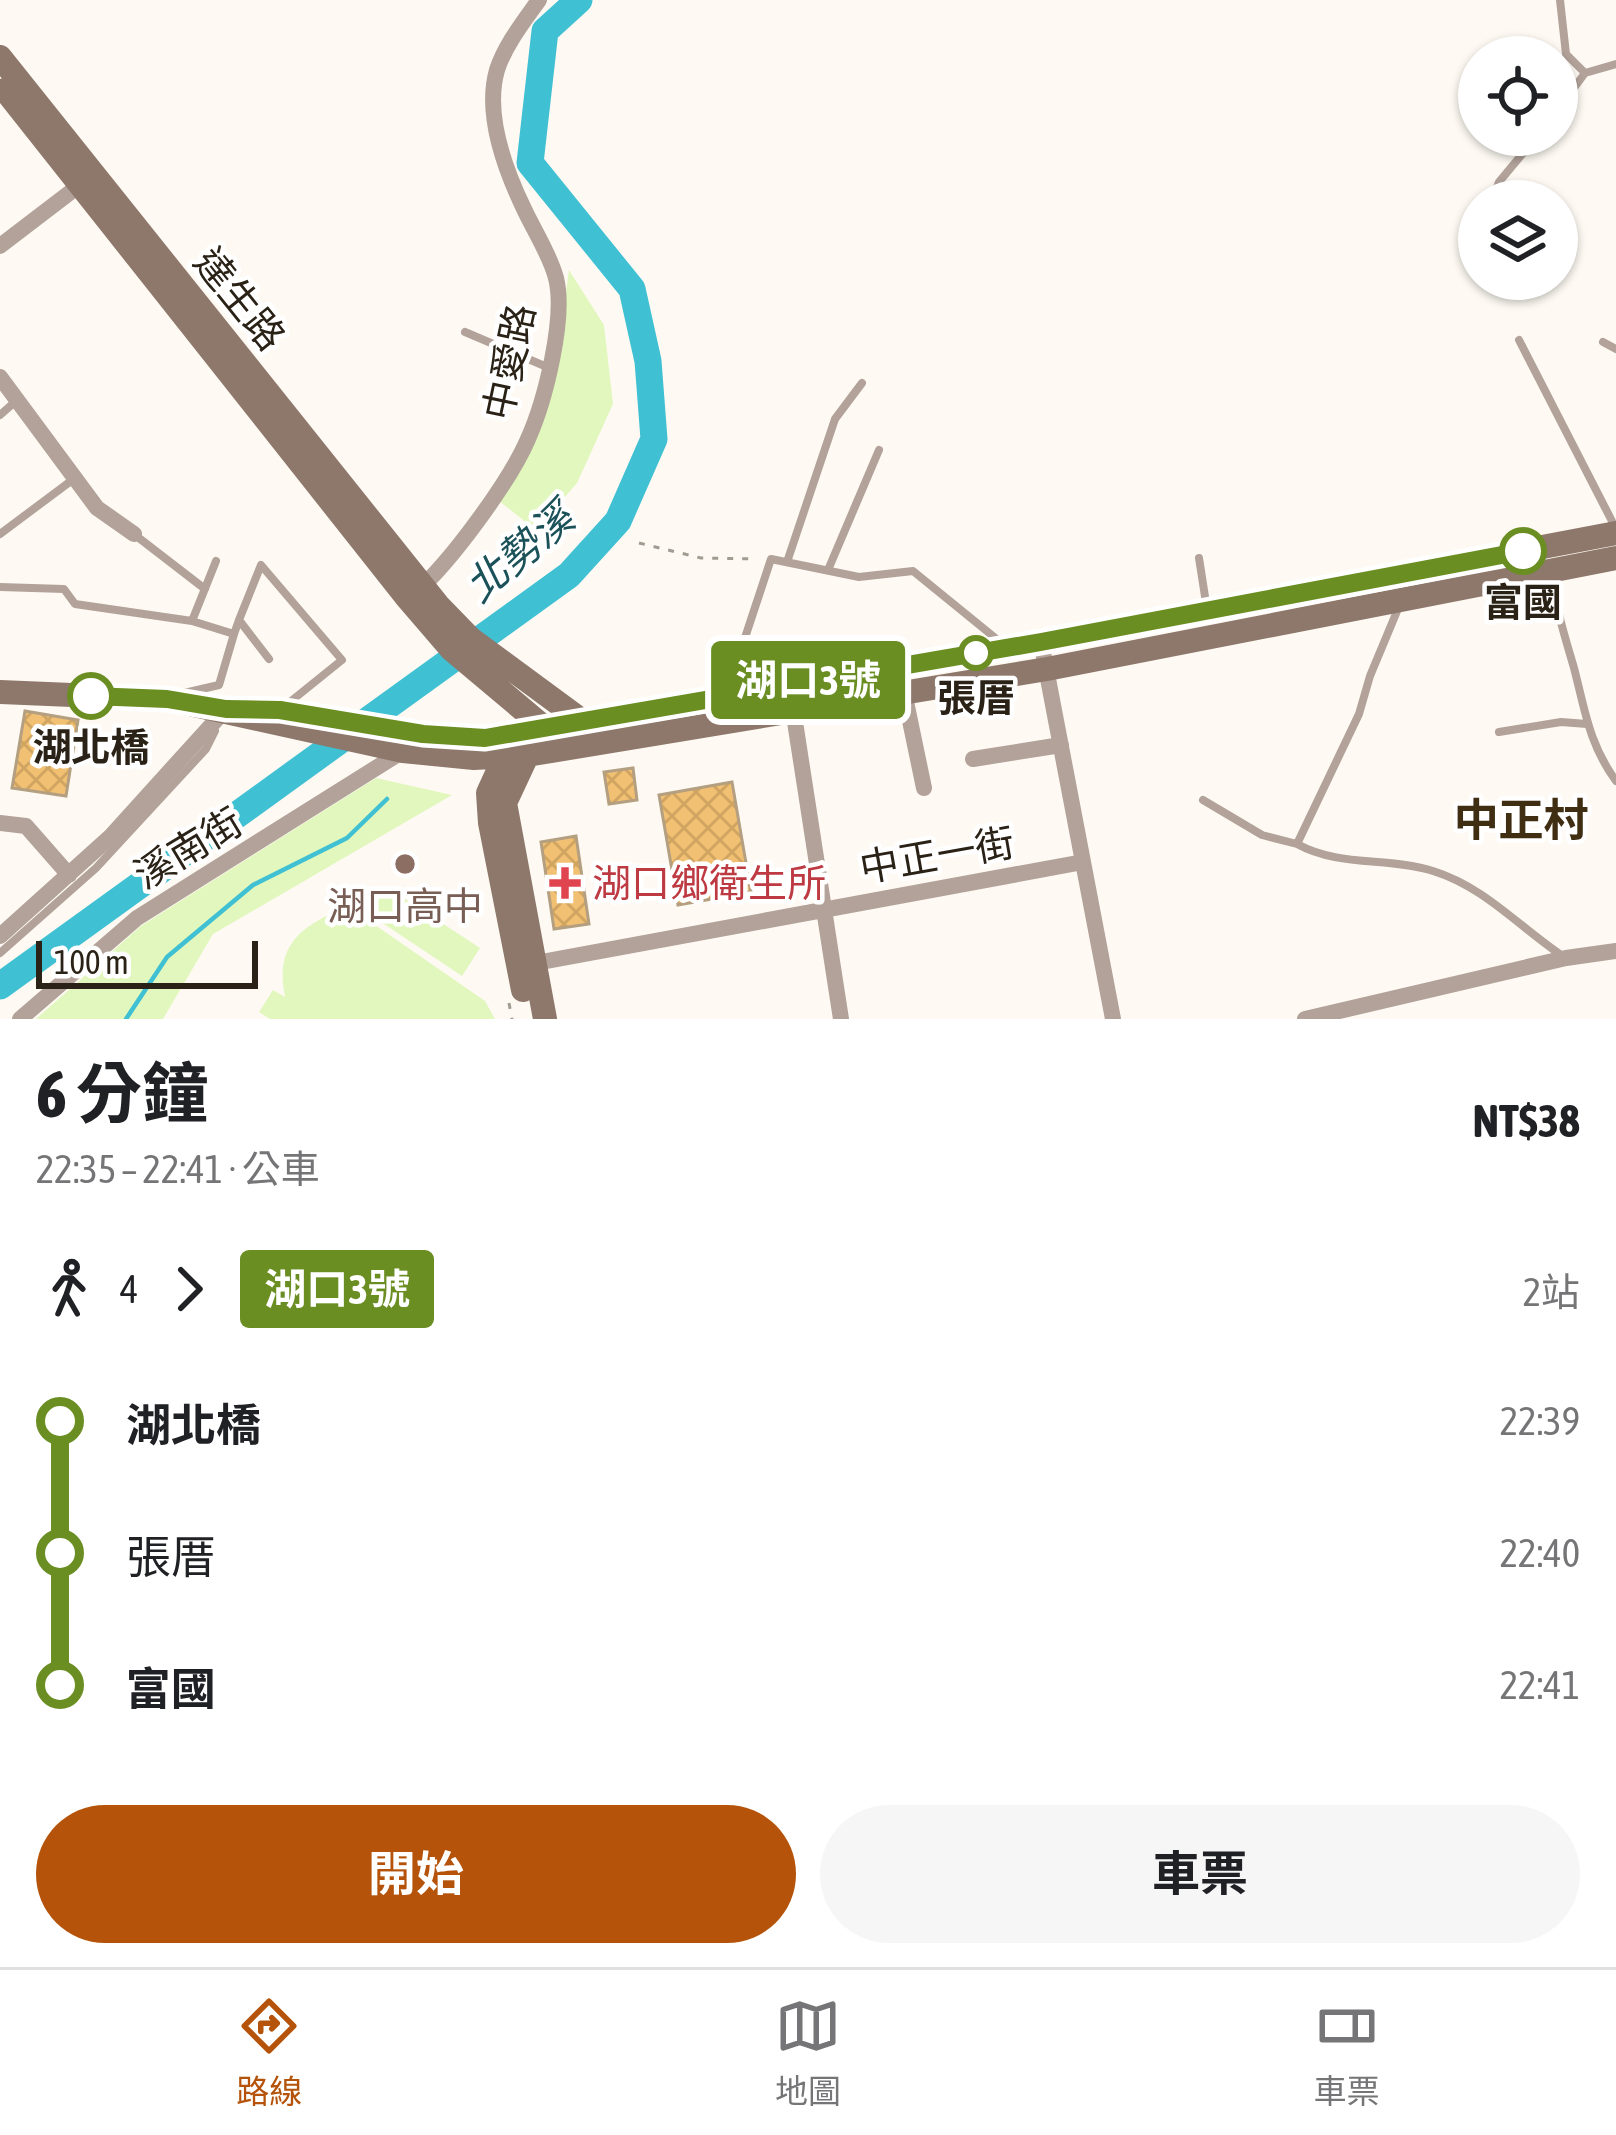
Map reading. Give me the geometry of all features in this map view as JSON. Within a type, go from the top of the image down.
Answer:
[{"type":"main road","name":"達生路","points":[[0,57],[87,179],[415,592],[451,649],[523,708]]},
{"type":"main road","name":"達生路","points":[[0,83],[87,179]]},
{"type":"main road","points":[[523,708],[585,723],[1041,642],[1616,531]]},
{"type":"main road","points":[[0,692],[167,699],[226,709],[280,710],[474,758],[516,755],[1047,669],[1616,558]]},
{"type":"main road","points":[[554,699],[585,723]]},
{"type":"main road","points":[[523,708],[554,699]]},
{"type":"main road","points":[[226,709],[261,721],[413,742],[485,738],[523,708],[554,699]]},
{"type":"main road","points":[[523,708],[571,748]]},
{"type":"main road","points":[[523,708],[506,803],[527,965],[529,1019]]},
{"type":"main road","points":[[527,965],[545,1019]]},
{"type":"street","name":"中愛路","points":[[415,592],[488,504],[528,440],[548,368],[558,308],[555,275],[514,189],[493,99],[497,70],[539,0]]},
{"type":"street","points":[[0,246],[87,179]]},
{"type":"street","points":[[0,377],[97,508],[134,534]]},
{"type":"street","points":[[1041,642],[1113,1019]]},
{"type":"street","points":[[904,692],[924,788]]},
{"type":"street","points":[[0,936],[110,838],[226,709]]},
{"type":"street","points":[[793,710],[841,1019]]},
{"type":"street","name":"溪南街","points":[[20,1019],[137,918],[413,742]]},
{"type":"street","points":[[973,759],[1061,745]]},
{"type":"street","points":[[0,823],[26,826],[69,875]]},
{"type":"street","name":"中正一街","points":[[527,965],[1083,862]]},
{"type":"street","points":[[1305,1019],[1337,1016],[1566,958],[1616,951]]},
{"type":"lane","points":[[1560,0],[1566,54],[1585,73]]},
{"type":"lane","points":[[1578,82],[1585,73],[1616,64]]},
{"type":"lane","points":[[1501,180],[1521,156]]},
{"type":"lane","points":[[465,332],[548,368]]},
{"type":"lane","points":[[1519,340],[1616,531]]},
{"type":"lane","points":[[1603,342],[1616,350]]},
{"type":"lane","points":[[787,562],[835,419],[862,382]]},
{"type":"lane","points":[[0,415],[17,400]]},
{"type":"lane","points":[[828,571],[879,450]]},
{"type":"lane","points":[[0,534],[75,478]]},
{"type":"lane","points":[[134,534],[205,589]]},
{"type":"lane","points":[[1199,557],[1208,610]]},
{"type":"lane","points":[[727,695],[771,559],[859,577],[913,572],[1007,648],[1013,674]]},
{"type":"lane","points":[[192,621],[216,561]]},
{"type":"lane","points":[[167,699],[194,688],[219,685],[261,565],[342,660],[280,710]]},
{"type":"lane","points":[[1553,570],[1556,613],[1587,724],[1616,781]]},
{"type":"lane","points":[[0,587],[64,589],[75,604],[192,621],[235,634]]},
{"type":"lane","points":[[1297,844],[1359,714],[1402,597]]},
{"type":"lane","points":[[239,620],[268,659]]},
{"type":"lane","points":[[0,952],[96,868],[206,749],[226,709]]},
{"type":"lane","points":[[1499,732],[1561,722],[1587,724]]},
{"type":"lane","points":[[1202,800],[1280,843],[1297,844],[1334,859],[1378,860],[1436,872],[1478,889],[1566,958]]},
{"type":"path","points":[[639,543],[701,558],[771,559]]},
{"type":"green space","points":[[569,270],[604,325],[613,404],[577,483],[536,530],[499,501],[556,368]]},
{"type":"green space","points":[[376,778],[452,795],[213,934],[163,1019],[36,1019],[141,926]]},
{"type":"green space","points":[[387,887],[480,948],[462,976],[369,914]]},
{"type":"green space","points":[[332,913],[362,916],[485,1001],[495,1019],[270,1019],[259,1012],[273,990],[285,997],[283,968],[290,945]]},
{"type":"building","points":[[25,711],[78,720],[66,796],[12,788]]},
{"type":"building","points":[[633,768],[637,800],[609,804],[604,772]]},
{"type":"building","points":[[732,782],[751,892],[678,905],[659,795]]},
{"type":"building","name":"湖口鄉衛生所","points":[[576,836],[589,924],[554,929],[541,842]]},
{"type":"waterway","name":"北勢溪","points":[[0,986],[569,575],[618,521],[654,439],[648,361],[632,289],[530,163],[545,31],[579,0]]},
{"type":"waterway","points":[[126,1019],[167,957],[253,885],[347,838],[387,799]]},
{"type":"bus line","name":"湖口3號","points":[[91,696],[280,710],[423,734],[485,738],[1041,642],[1523,551]]},
{"type":"place","name":"富國","points":[[1523,551]]},
{"type":"place","name":"張厝","points":[[976,653]]},
{"type":"place","name":"湖北橋","points":[[91,696]]},
{"type":"place","name":"湖口高中","points":[[405,864]]},
{"type":"place","name":"湖口鄉衛生所","points":[[565,883]]},
{"type":"district","name":"中正村","points":[[1521,820]]}]
